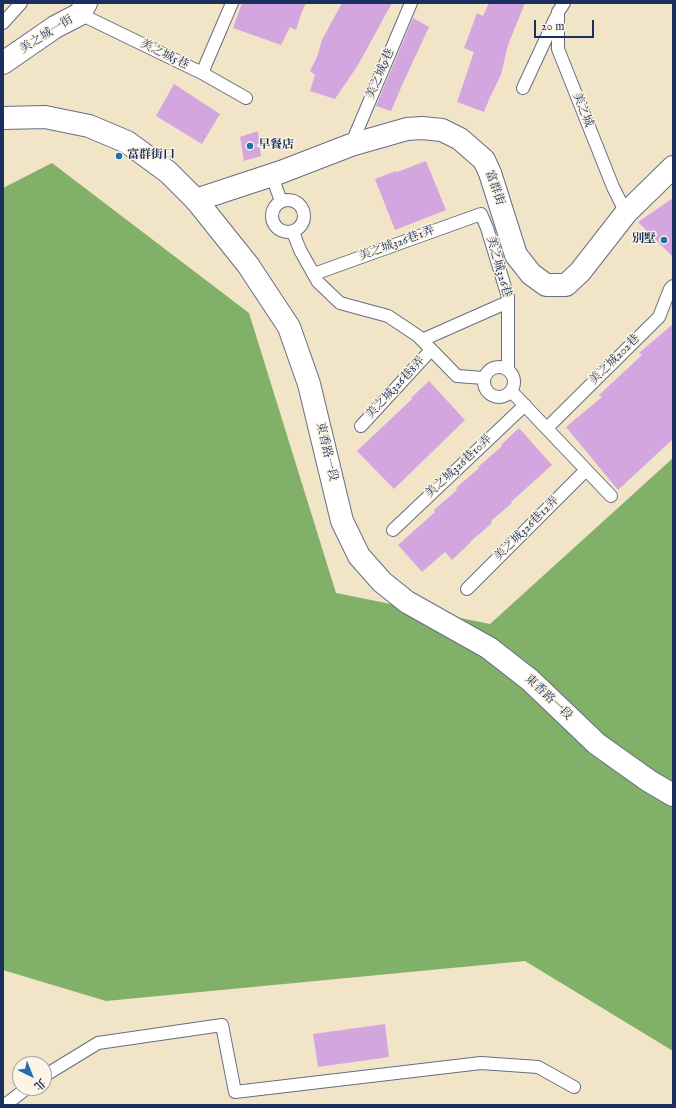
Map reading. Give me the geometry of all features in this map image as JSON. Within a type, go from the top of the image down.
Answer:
[{"type":"street","name":"美之城一街","points":[[3,63],[83,9]]},
{"type":"street","name":"東香路一段","points":[[3,118],[45,117],[89,126],[127,142],[168,172],[196,200],[248,265],[289,327],[310,384],[342,521],[359,556],[382,582],[407,602],[489,648],[530,680],[597,744],[649,781],[673,795]]},
{"type":"street","name":"富群街","points":[[196,200],[281,172],[351,144],[407,129],[422,128],[442,130],[460,139],[484,160],[490,173],[516,255],[531,274],[546,285],[566,285],[580,272],[626,213],[671,173]]},
{"type":"lane","points":[[3,23],[21,3]]},
{"type":"lane","name":"美之城5巷","points":[[83,9],[202,73],[232,3]]},
{"type":"lane","name":"美之城9巷","points":[[351,144],[411,3]]},
{"type":"lane","points":[[523,88],[561,8]]},
{"type":"lane","name":"美之城","points":[[561,8],[558,49],[613,187],[626,213]]},
{"type":"lane","points":[[202,73],[246,98]]},
{"type":"lane","points":[[272,174],[281,201]]},
{"type":"lane","points":[[286,199],[296,201],[304,209],[304,220],[302,225],[293,232],[282,231],[274,224],[272,219],[273,208],[281,201],[286,199]]},
{"type":"lane","name":"美之城326巷1弄","points":[[314,274],[481,214]]},
{"type":"lane","name":"美之城326巷","points":[[481,214],[487,228],[508,298],[508,369]]},
{"type":"lane","points":[[293,232],[300,250],[318,282],[340,303],[388,316],[418,336],[457,376],[484,378]]},
{"type":"lane","name":"美之城202巷","points":[[547,428],[659,317],[670,289],[673,286]]},
{"type":"lane","points":[[422,340],[508,302]]},
{"type":"lane","name":"美之城326巷8弄","points":[[361,426],[431,350]]},
{"type":"lane","points":[[497,366],[508,369],[514,379],[514,385],[511,391],[502,397],[490,394],[486,390],[484,384],[484,378],[487,373],[492,368],[497,366]]},
{"type":"lane","points":[[511,391],[611,496]]},
{"type":"lane","name":"美之城326巷10弄","points":[[393,530],[525,405]]},
{"type":"lane","name":"美之城326巷12弄","points":[[467,588],[586,470]]},
{"type":"lane","points":[[52,1071],[98,1043],[222,1026],[235,1092],[481,1062],[538,1067],[574,1087]]},
{"type":"lane","points":[[5,1105],[17,1096]]},
{"type":"green space","points":[[52,163],[249,313],[336,593],[490,624],[673,458],[673,1051],[525,961],[106,1001],[3,970],[3,188]]},
{"type":"building","points":[[242,3],[306,3],[296,30],[290,27],[281,45],[233,28]]},
{"type":"building","points":[[342,3],[392,3],[358,65],[335,99],[310,91],[315,75],[310,71],[317,57],[322,40]]},
{"type":"building","points":[[489,3],[525,3],[508,45],[501,75],[484,112],[457,102],[474,52],[464,48],[477,13],[483,16]]},
{"type":"building","points":[[413,18],[429,27],[391,111],[376,106]]},
{"type":"building","points":[[174,84],[220,114],[202,144],[156,116]]},
{"type":"building","name":"早餐店","points":[[258,131],[261,156],[244,161],[240,137]]},
{"type":"building","points":[[426,161],[446,210],[395,230],[375,179]]},
{"type":"building","name":"別墅","points":[[673,198],[673,257],[638,222]]},
{"type":"building","points":[[673,324],[673,439],[618,490],[566,427],[602,397],[599,395],[642,355],[639,353]]},
{"type":"building","points":[[429,381],[465,420],[394,489],[357,451]]},
{"type":"building","points":[[519,428],[552,465],[491,521],[492,523],[452,560],[445,552],[422,572],[398,545],[435,512],[434,510],[457,490],[456,488],[479,468],[478,467],[502,446],[501,445]]},
{"type":"building","points":[[385,1024],[389,1057],[318,1067],[313,1034]]},
{"type":"place","name":"早餐店","points":[[250,146]]},
{"type":"place","name":"富群街口","points":[[119,156]]},
{"type":"place","name":"別墅","points":[[664,240]]}]
